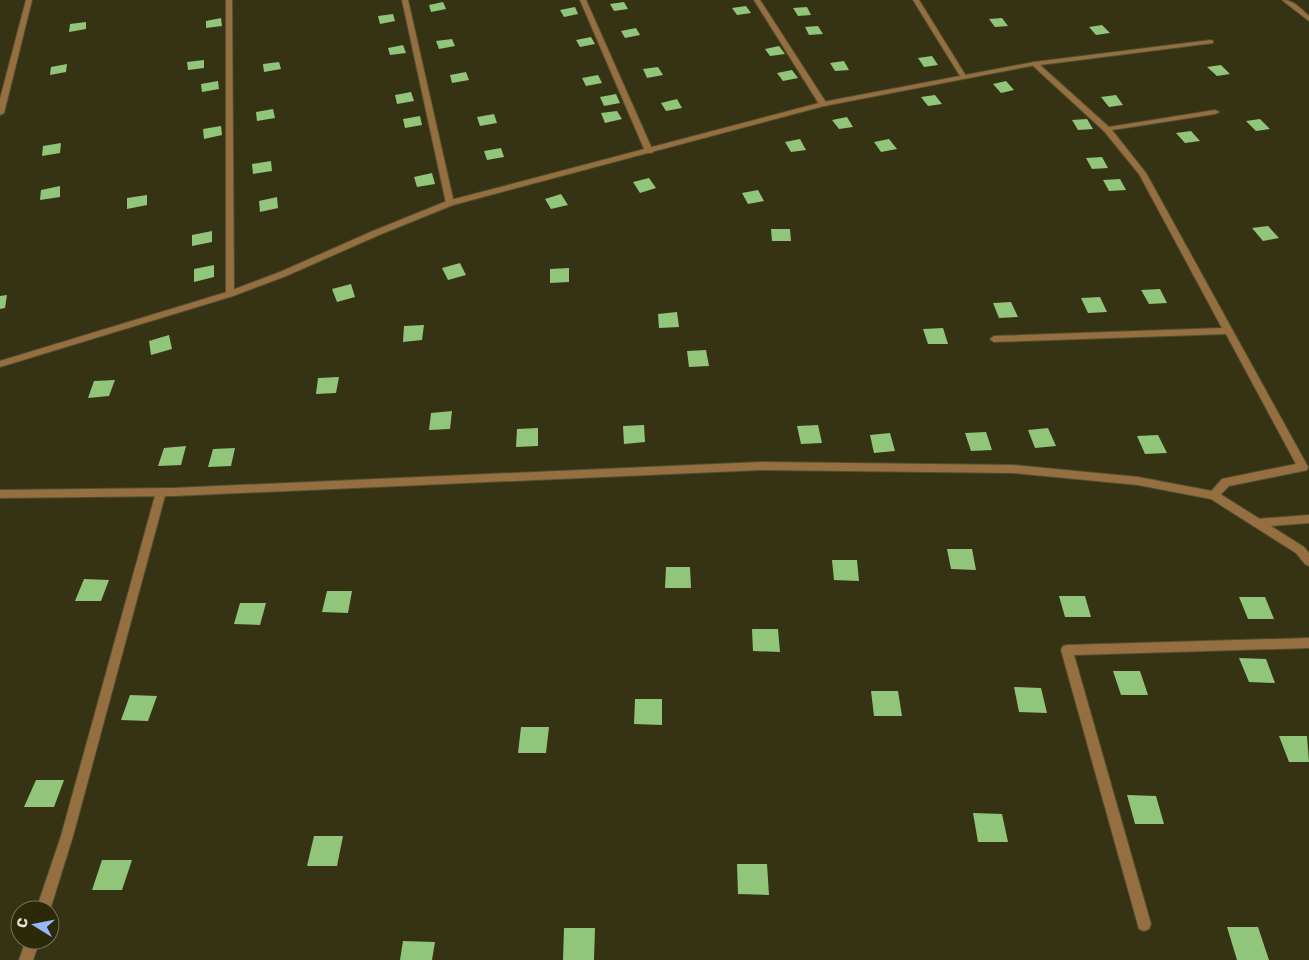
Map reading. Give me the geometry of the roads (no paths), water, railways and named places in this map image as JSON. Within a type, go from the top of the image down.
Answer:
[{"type":"street","points":[[0,113],[29,0]]},
{"type":"street","points":[[229,0],[230,294]]},
{"type":"street","points":[[404,0],[450,203]]},
{"type":"street","points":[[583,0],[649,152]]},
{"type":"street","points":[[757,0],[823,104]]},
{"type":"street","points":[[916,0],[963,76]]},
{"type":"street","points":[[1285,0],[1295,6],[1309,19]]},
{"type":"street","points":[[0,364],[230,294],[283,274],[450,203],[649,152],[823,104],[1034,64],[1211,42]]},
{"type":"street","points":[[1034,64],[1107,129],[1142,173],[1303,467],[1226,482],[1213,495]]},
{"type":"street","points":[[1107,129],[1215,112]]},
{"type":"street","points":[[994,339],[1228,331]]},
{"type":"street","points":[[0,494],[161,492],[761,466],[1012,469],[1138,481],[1213,495],[1300,550],[1309,561]]},
{"type":"street","points":[[46,900],[67,836],[161,492]]},
{"type":"street","points":[[1257,523],[1309,518]]},
{"type":"street","points":[[1144,924],[1067,650],[1309,643]]}]
